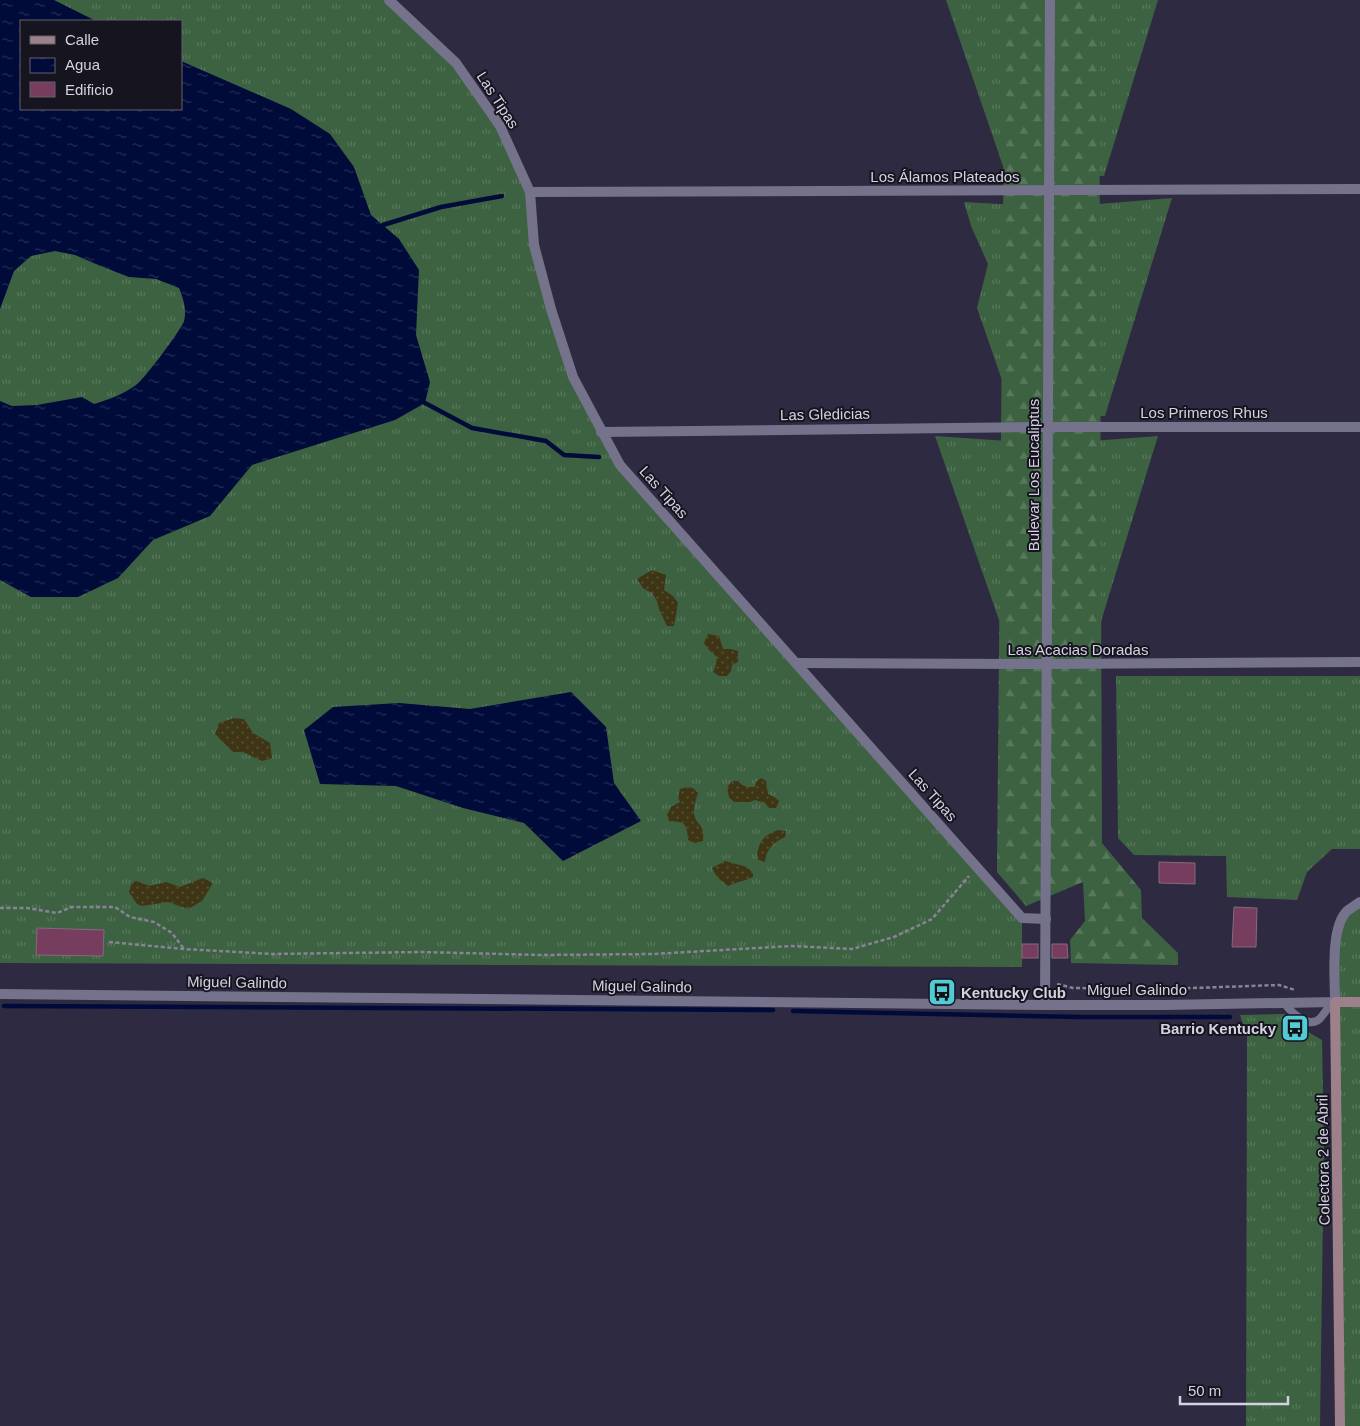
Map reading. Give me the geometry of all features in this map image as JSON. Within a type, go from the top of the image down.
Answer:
[{"type":"street","name":"Las Tipas","points":[[390,0],[456,63],[500,126],[530,192],[534,245],[551,309],[573,377],[620,465],[1022,918],[1046,919]]},
{"type":"street","name":"Bulevar Los Eucaliptus","points":[[1045,1005],[1050,0]]},
{"type":"street","name":"Los Álamos Plateados","points":[[530,192],[1360,189]]},
{"type":"street","name":"Los Primeros Rhus","points":[[1048,427],[1360,427]]},
{"type":"street","name":"Las Gledicias","points":[[601,432],[1048,427]]},
{"type":"street","name":"Las Acacias Doradas","points":[[796,663],[1360,662]]},
{"type":"street","name":"Colectora 2 de Abril","points":[[1340,1426],[1335,942],[1339,925],[1346,912],[1360,902]]},
{"type":"street","name":"Miguel Galindo","points":[[0,994],[1045,1005],[1335,1002]]},
{"type":"street","points":[[1335,1002],[1360,1002]]},
{"type":"lane","points":[[1284,1003],[1290,1011],[1302,1019],[1314,1023],[1322,1018],[1328,1006],[1335,1002]]},
{"type":"path","points":[[109,942],[272,954],[422,952],[541,955],[654,954],[792,946],[852,949],[894,937],[932,919],[977,867]]},
{"type":"path","points":[[0,908],[27,908],[57,912],[72,907],[115,907],[130,917],[154,922],[172,933],[184,949]]},
{"type":"path","points":[[1045,982],[1073,988],[1164,989],[1279,985],[1298,991]]},
{"type":"green space","points":[[0,0],[389,0],[456,63],[500,126],[530,192],[534,245],[573,377],[620,465],[1022,918],[1022,967],[0,963]]},
{"type":"green space","points":[[946,0],[1028,0],[1028,171],[1004,169]]},
{"type":"green space","points":[[1005,0],[1099,0],[1102,843],[1141,890],[1142,918],[1178,953],[1178,965],[1071,963],[1070,940],[1085,921],[1083,882],[1026,906],[997,872]]},
{"type":"green space","points":[[1071,0],[1158,0],[1104,176],[1070,176]]},
{"type":"green space","points":[[1172,198],[1105,416],[1072,417],[1074,206]]},
{"type":"green space","points":[[964,202],[1037,206],[1011,406],[977,308],[988,264],[971,226]]},
{"type":"green space","points":[[935,436],[1037,443],[1007,643]]},
{"type":"green space","points":[[1158,436],[1091,654],[1065,443]]},
{"type":"green space","points":[[1116,676],[1360,676],[1360,849],[1332,849],[1307,872],[1297,900],[1227,897],[1226,856],[1134,855],[1118,838]]},
{"type":"green space","points":[[1360,902],[1360,1426],[1340,1426],[1336,961],[1346,912]]},
{"type":"green space","points":[[1284,1014],[1292,1020],[1286,1029],[1299,1039],[1305,1030],[1322,1040],[1324,1142],[1320,1426],[1246,1426],[1247,1037],[1240,1015]]},
{"type":"sand","points":[[652,570],[666,575],[664,590],[673,596],[678,603],[674,626],[667,626],[652,593],[643,588],[637,579]]},
{"type":"sand","points":[[708,634],[719,636],[723,649],[738,651],[738,662],[732,665],[731,671],[727,676],[719,676],[713,672],[717,657],[704,643]]},
{"type":"sand","points":[[234,718],[244,719],[253,733],[270,743],[272,758],[262,761],[243,752],[233,752],[215,734],[219,723]]},
{"type":"sand","points":[[761,778],[766,781],[768,794],[779,801],[776,808],[769,808],[765,803],[755,800],[750,802],[734,802],[729,797],[727,787],[732,781],[738,781],[745,786],[755,787],[756,782]]},
{"type":"sand","points":[[693,788],[698,793],[694,814],[703,831],[703,841],[694,843],[688,840],[684,824],[669,821],[667,815],[671,807],[680,802],[678,797],[680,789]]},
{"type":"sand","points":[[778,830],[786,831],[785,837],[771,846],[765,862],[757,859],[758,849],[762,841],[765,837]]},
{"type":"sand","points":[[725,861],[747,867],[753,873],[753,877],[728,886],[717,877],[712,868]]},
{"type":"sand","points":[[203,878],[213,883],[202,901],[188,909],[168,902],[142,906],[137,904],[129,892],[132,883],[136,881],[150,886],[166,882],[180,887]]},
{"type":"water","points":[[0,0],[54,0],[94,20],[20,20],[20,110],[182,110],[182,61],[291,109],[330,134],[354,167],[371,215],[399,239],[419,270],[416,335],[430,382],[425,403],[395,420],[252,465],[210,516],[153,540],[118,578],[78,597],[31,597],[0,580],[0,401],[12,406],[37,405],[82,397],[94,404],[121,394],[140,381],[177,334],[184,321],[185,308],[179,288],[156,279],[129,277],[75,255],[55,251],[31,256],[14,271],[0,309]]},
{"type":"water","points":[[571,692],[606,727],[614,783],[641,821],[563,861],[524,823],[463,808],[396,786],[320,784],[304,730],[333,707],[399,703],[470,709]]},
{"type":"building","points":[[1159,862],[1195,863],[1195,884],[1159,883]]},
{"type":"building","points":[[1234,907],[1257,908],[1256,947],[1232,947]]},
{"type":"building","points":[[37,928],[104,930],[103,956],[36,955]]},
{"type":"building","points":[[1022,944],[1038,944],[1038,958],[1022,958]]},
{"type":"building","points":[[1052,944],[1067,944],[1068,958],[1052,958]]},
{"type":"waterway","points":[[383,225],[441,207],[502,196]]},
{"type":"waterway","points":[[425,403],[472,428],[546,441],[564,455],[599,457]]},
{"type":"waterway","points":[[4,1006],[773,1010]]},
{"type":"waterway","points":[[793,1011],[1081,1017],[1230,1017]]},
{"type":"place","name":"Kentucky Club","points":[[942,992]]},
{"type":"place","name":"Barrio Kentucky","points":[[1295,1028]]}]
